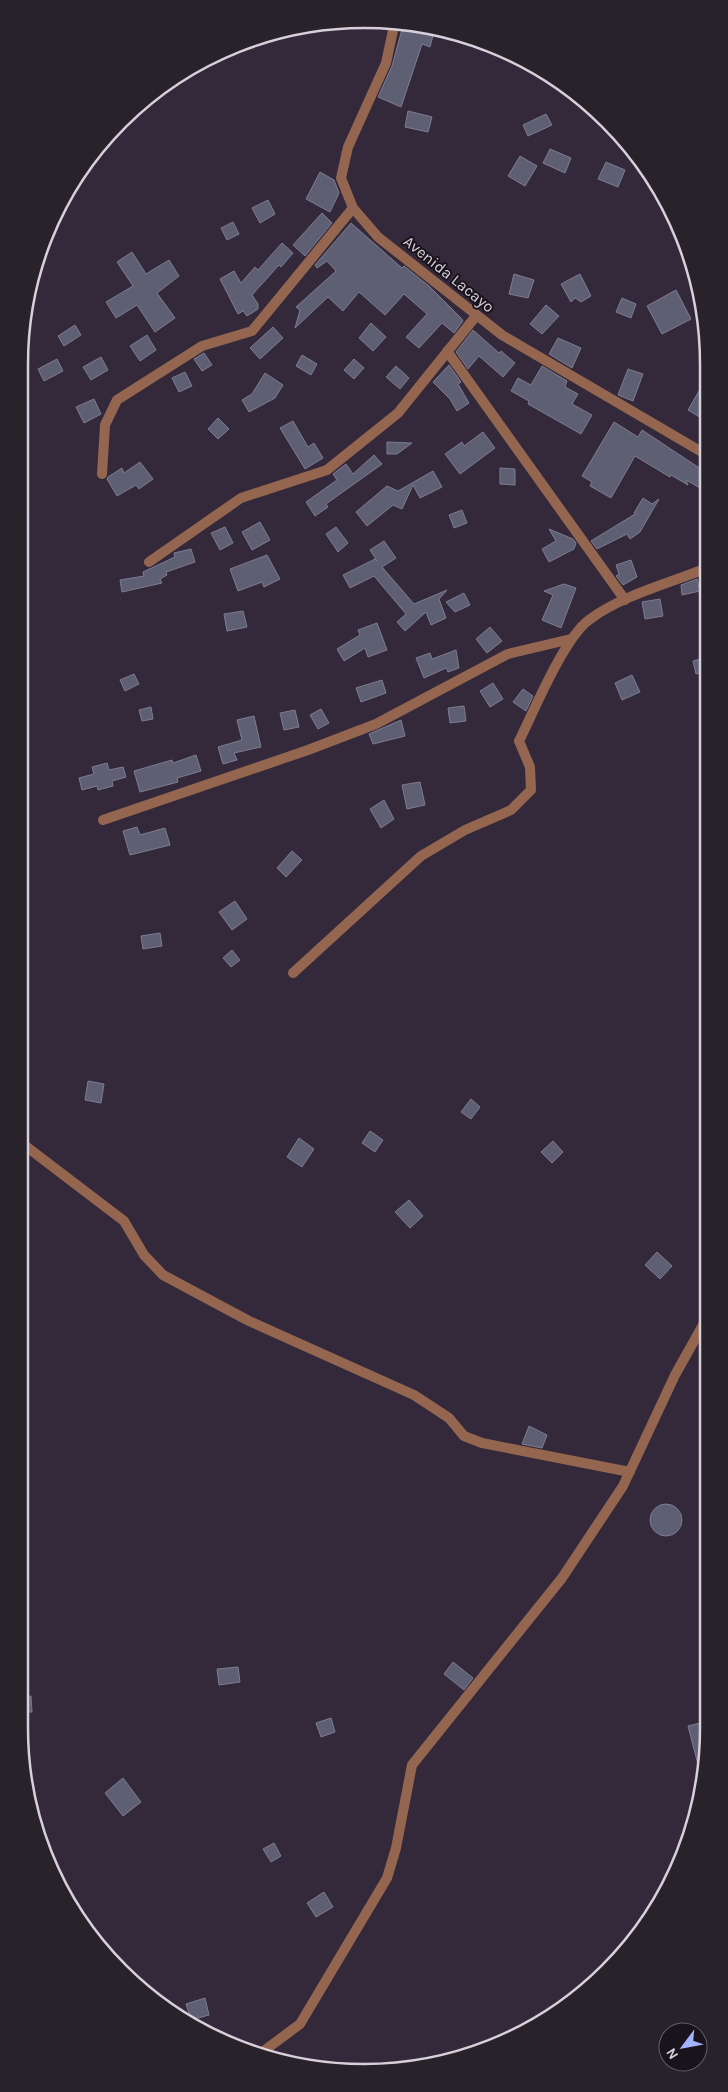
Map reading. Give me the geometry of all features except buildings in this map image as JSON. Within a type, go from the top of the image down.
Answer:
[{"type":"street","name":"Avenida Lacayo","points":[[393,29],[386,63],[348,147],[341,178],[353,208],[378,237],[502,335],[700,451]]},
{"type":"street","points":[[102,474],[106,425],[117,400],[202,346],[252,331],[353,208]]},
{"type":"street","points":[[149,562],[241,498],[327,470],[398,413],[476,316]]},
{"type":"street","points":[[447,351],[625,600]]},
{"type":"street","points":[[292,973],[421,856],[465,830],[511,810],[531,790],[530,768],[518,741],[571,639],[588,620],[625,600],[700,571]]},
{"type":"street","points":[[103,820],[325,744],[376,724],[508,654],[571,639]]},
{"type":"street","points":[[28,1148],[124,1220],[144,1254],[163,1275],[249,1321],[414,1395],[449,1418],[464,1436],[482,1443],[630,1472]]},
{"type":"street","points":[[265,2050],[300,2024],[387,1878],[396,1848],[412,1765],[562,1578],[623,1486],[675,1375],[700,1330]]}]
